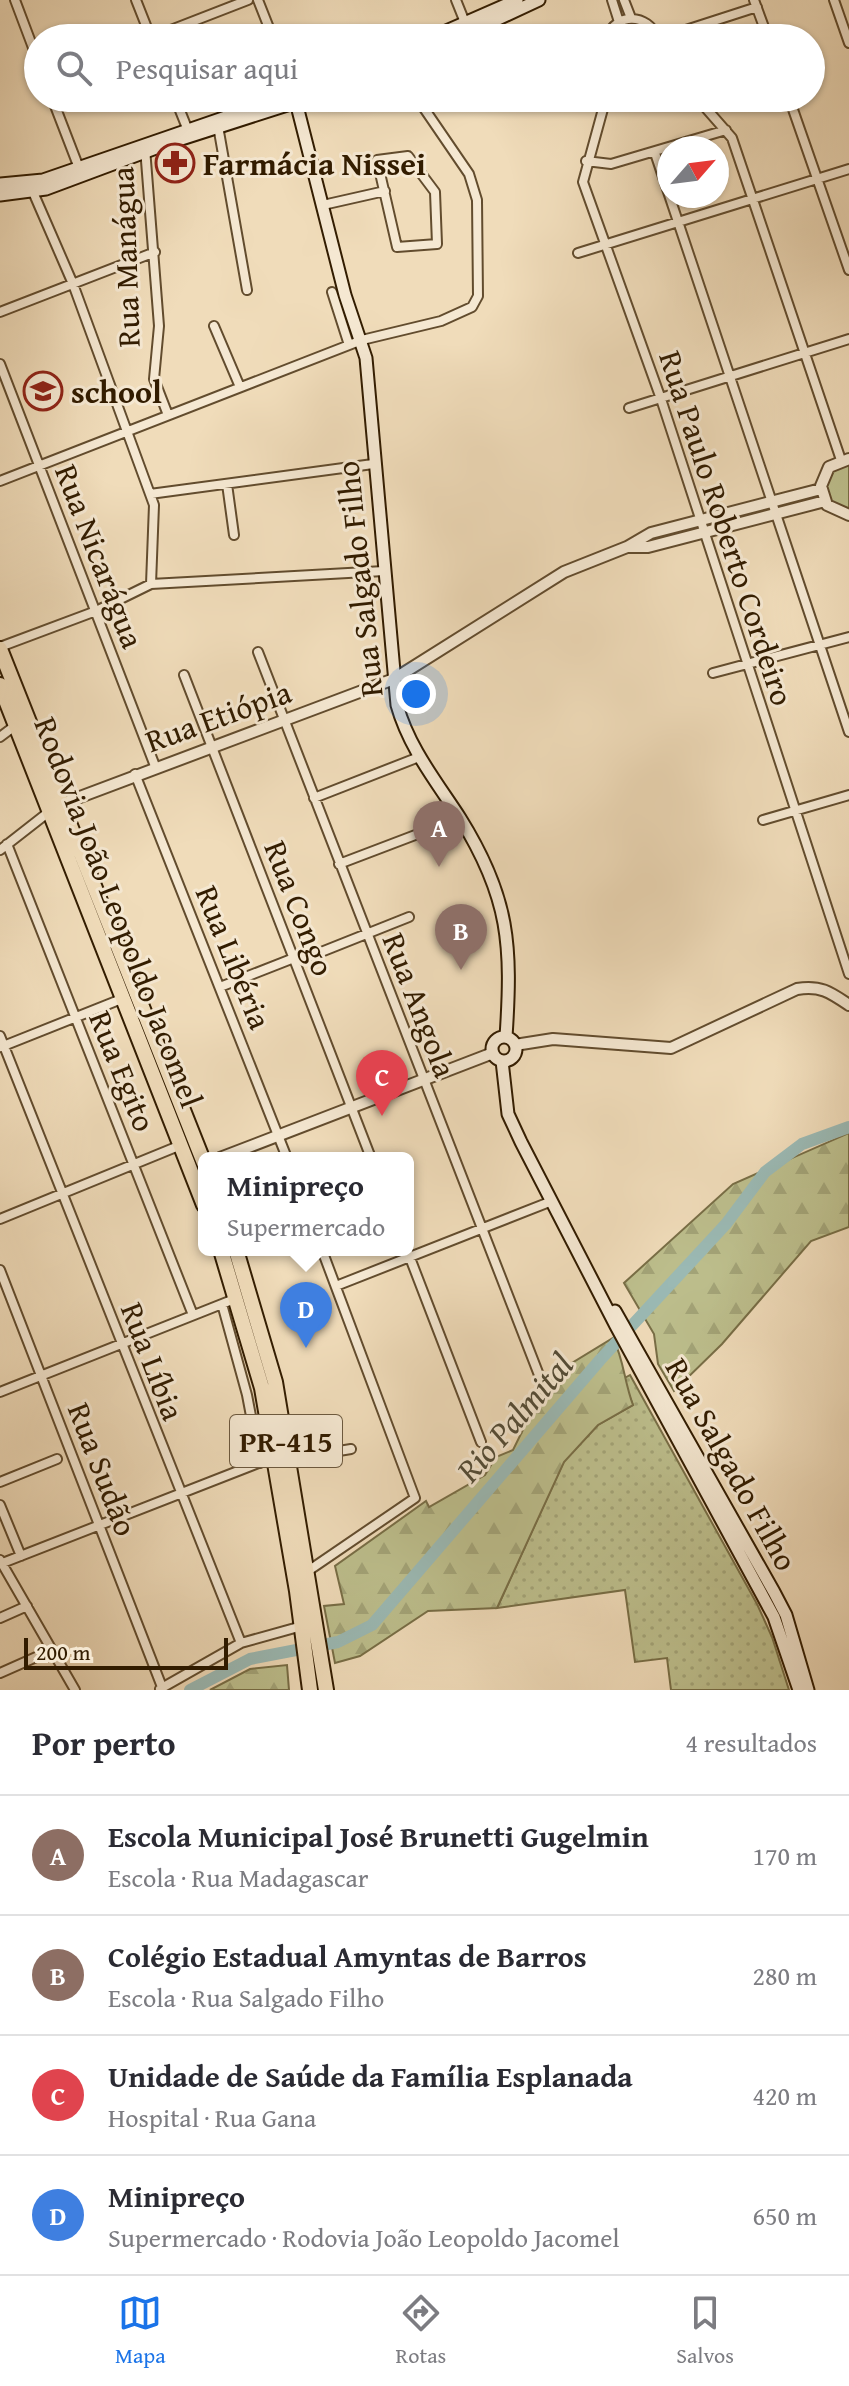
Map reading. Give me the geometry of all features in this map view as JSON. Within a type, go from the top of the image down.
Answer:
[{"type":"highway","name":"Rodovia João Leopoldo Jacomel","points":[[0,648],[54,807],[198,1189]]},
{"type":"highway","name":"Rodovia João Leopoldo Jacomel","points":[[0,685],[199,1152]]},
{"type":"highway","points":[[181,1145],[189,1156],[198,1161]]},
{"type":"highway","name":"PR-415","points":[[223,1256],[282,1458],[308,1571],[308,1634]]},
{"type":"highway","name":"PR-415","points":[[238,1256],[265,1340],[308,1634],[326,1690]]},
{"type":"highway","name":"PR-415","points":[[310,1690],[314,1655]]},
{"type":"main road","points":[[473,24],[517,0]]},
{"type":"main road","points":[[475,24],[539,0]]},
{"type":"main road","points":[[0,195],[33,192],[187,128],[237,112]]},
{"type":"main road","points":[[0,184],[33,183],[261,112]]},
{"type":"main road","name":"Rua Salgado Filho","points":[[303,112],[345,295],[362,340],[394,679],[403,728],[486,865],[508,932],[511,1041]]},
{"type":"main road","points":[[494,1041],[511,1041],[513,1057],[497,1057],[494,1041]]},
{"type":"main road","name":"Rua Salgado Filho","points":[[497,1057],[508,1114],[590,1272],[780,1604],[808,1690]]},
{"type":"main road","name":"Rua Salgado Filho","points":[[635,1352],[774,1617],[799,1690]]},
{"type":"street","points":[[15,0],[24,24]]},
{"type":"street","points":[[136,0],[145,24]]},
{"type":"street","points":[[187,24],[248,0]]},
{"type":"street","points":[[258,0],[267,24]]},
{"type":"street","points":[[456,0],[466,24]]},
{"type":"street","points":[[612,0],[619,22],[631,18],[648,24]]},
{"type":"street","points":[[624,0],[631,18]]},
{"type":"street","points":[[834,0],[849,43]]},
{"type":"street","points":[[700,24],[756,4],[763,24]]},
{"type":"street","points":[[57,112],[79,168]]},
{"type":"street","points":[[181,112],[187,128]]},
{"type":"street","points":[[0,481],[362,340],[441,321],[472,307],[478,296],[477,200],[451,145],[427,112]]},
{"type":"street","name":"Rua Paulo Roberto Cordeiro","points":[[602,112],[586,161],[583,182],[661,399],[702,533],[849,974]]},
{"type":"street","points":[[710,112],[726,130],[845,460],[826,472],[821,489],[825,501],[834,510],[849,515]]},
{"type":"street","points":[[794,112],[849,270]]},
{"type":"street","points":[[218,126],[247,290]]},
{"type":"street","points":[[586,161],[602,165],[655,153],[726,130]]},
{"type":"street","name":"Rua Manágua","points":[[145,147],[159,326],[154,379],[168,415]]},
{"type":"street","points":[[655,153],[849,732]]},
{"type":"street","points":[[408,156],[435,192],[437,244],[397,247],[385,191],[377,160],[408,156]]},
{"type":"street","points":[[578,253],[849,169]]},
{"type":"street","points":[[323,205],[385,191]]},
{"type":"street","points":[[33,192],[73,284],[154,505],[151,584]]},
{"type":"street","points":[[0,312],[155,252]]},
{"type":"street","points":[[332,292],[349,345]]},
{"type":"street","points":[[214,326],[240,387]]},
{"type":"street","points":[[629,408],[849,339]]},
{"type":"street","name":"Rua Nicarágua","points":[[0,364],[155,766]]},
{"type":"street","points":[[150,494],[373,464]]},
{"type":"street","points":[[227,484],[234,535]]},
{"type":"street","points":[[627,547],[651,533],[821,489]]},
{"type":"street","points":[[627,547],[648,547],[825,501]]},
{"type":"street","name":"Rua Etiópia","points":[[54,807],[155,766],[394,679],[564,572],[627,547]]},
{"type":"street","points":[[0,648],[96,611],[151,584],[384,571]]},
{"type":"street","points":[[713,673],[849,637]]},
{"type":"street","name":"Rua Angola","points":[[258,652],[539,1375]]},
{"type":"street","name":"Rua Congo","points":[[184,675],[369,1152]]},
{"type":"street","points":[[0,737],[16,725]]},
{"type":"street","points":[[314,798],[419,757]]},
{"type":"street","name":"Rua Libéria","points":[[135,774],[285,1152]]},
{"type":"street","points":[[763,820],[849,795]]},
{"type":"street","points":[[4,847],[54,807]]},
{"type":"street","points":[[339,864],[460,818]]},
{"type":"street","name":"Rua Egito","points":[[4,847],[193,1315]]},
{"type":"street","points":[[220,987],[409,917]]},
{"type":"street","points":[[511,1041],[553,1039],[671,1048],[797,989],[823,987],[849,1005]]},
{"type":"street","points":[[1,1043],[124,998]]},
{"type":"street","name":"Rua Líbia","points":[[1,1043],[241,1643]]},
{"type":"street","points":[[236,1152],[423,1079],[497,1057]]},
{"type":"street","points":[[0,1219],[181,1145]]},
{"type":"street","points":[[414,1252],[552,1201]]},
{"type":"street","points":[[308,1571],[415,1498],[324,1256]]},
{"type":"street","points":[[336,1286],[404,1256]]},
{"type":"street","points":[[409,1256],[481,1442]]},
{"type":"street","name":"Rua Sudão","points":[[0,1270],[160,1688]]},
{"type":"street","points":[[0,1392],[237,1298]]},
{"type":"street","points":[[222,1304],[247,1395],[260,1463]]},
{"type":"street","points":[[75,1690],[1,1562],[260,1463],[351,1449]]},
{"type":"street","points":[[0,1482],[57,1459]]},
{"type":"street","points":[[0,1505],[21,1556]]},
{"type":"street","points":[[0,1618],[27,1606]]},
{"type":"street","points":[[160,1688],[241,1643],[308,1634]]},
{"type":"street","points":[[0,1673],[52,1650]]},
{"type":"green space","points":[[849,463],[849,512],[833,507],[825,491],[831,470]]},
{"type":"green space","points":[[849,1133],[849,1227],[811,1241],[722,1344],[674,1391],[658,1364],[654,1334],[624,1283],[733,1184]]},
{"type":"green space","points":[[613,1338],[633,1405],[598,1425],[564,1462],[497,1608],[428,1611],[360,1656],[335,1663],[324,1606],[344,1604],[335,1566],[426,1501],[429,1507],[485,1475],[496,1457],[513,1450],[549,1377]]},
{"type":"green space","points":[[630,1375],[757,1604],[772,1637],[789,1690],[671,1690],[667,1658],[635,1662],[625,1590],[497,1608],[564,1461],[598,1425],[633,1405],[623,1379]]},
{"type":"green space","points":[[287,1665],[289,1690],[210,1690],[250,1669]]},
{"type":"waterway","name":"Rio Palmital","points":[[190,1690],[250,1659],[338,1642],[372,1625],[600,1360],[726,1224],[765,1172],[802,1144],[849,1127]]},
{"type":"place","name":"Farmácia Nissei","points":[[175,163]]},
{"type":"place","name":"school","points":[[43,391]]},
{"type":"place","name":"Escola Municipal José Brunetti Gugelmin","points":[[439,867]]},
{"type":"place","name":"Colégio Estadual Amyntas de Barros","points":[[461,970]]},
{"type":"place","name":"Unidade de Saúde da Família Esplanada","points":[[382,1116]]},
{"type":"place","name":"Minipreço","points":[[306,1348]]}]
